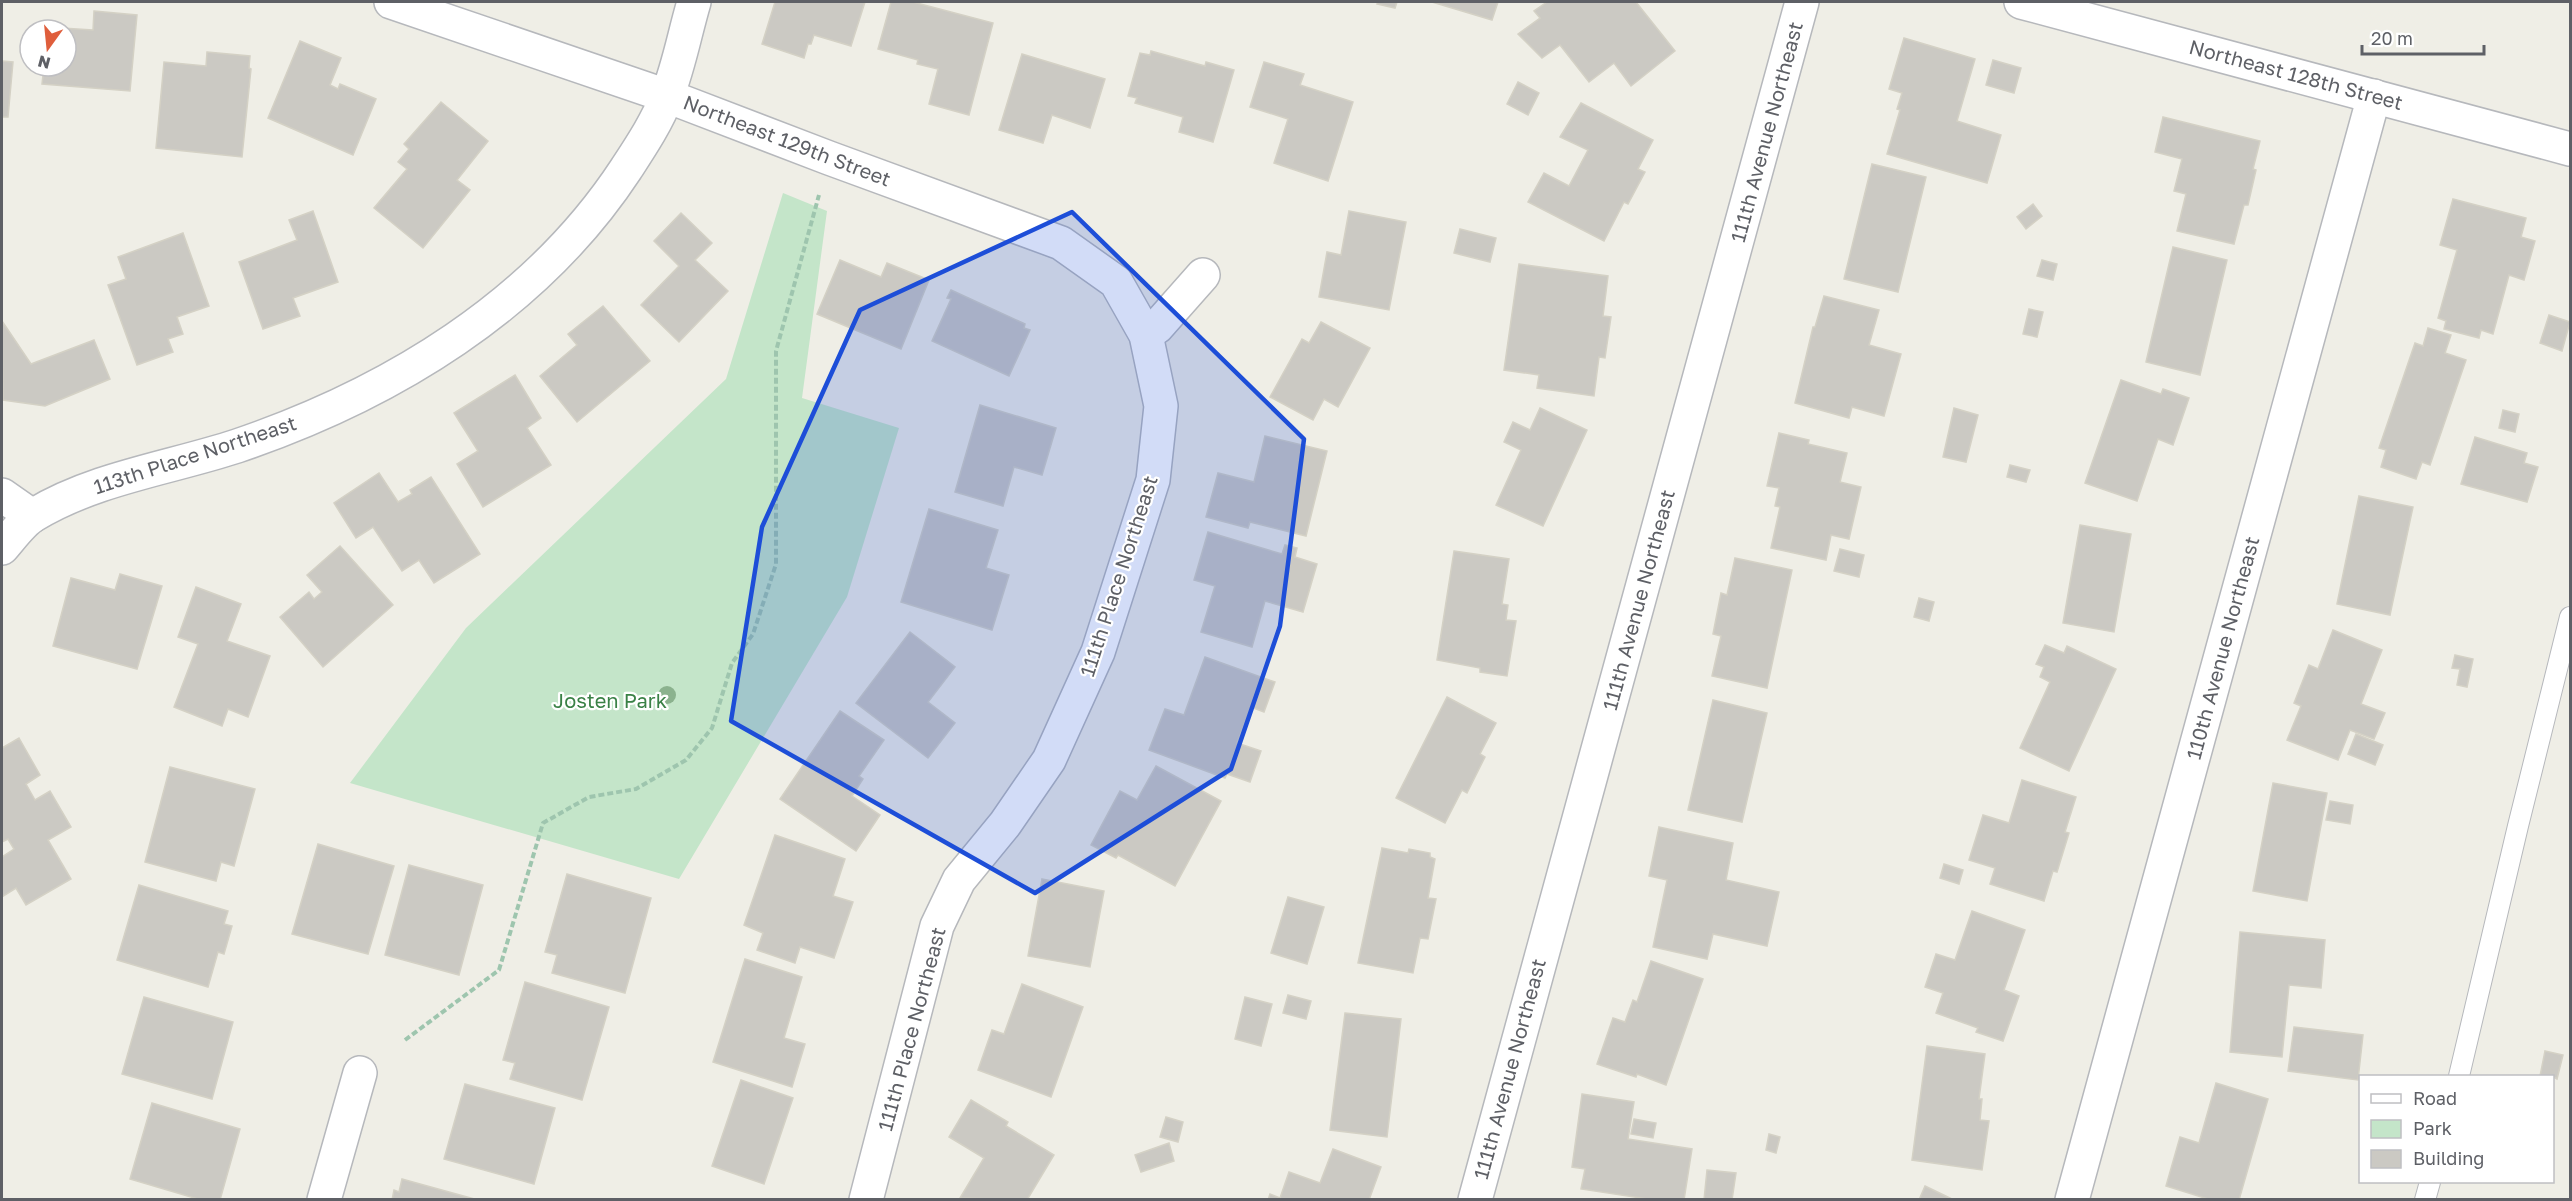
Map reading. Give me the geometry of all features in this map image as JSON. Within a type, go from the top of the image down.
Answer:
[{"type":"street","name":"Northeast 129th Street","points":[[391,2],[667,96],[1061,243],[1116,282],[1146,335]]},
{"type":"street","name":"113th Place Northeast","points":[[2,548],[32,516],[80,492],[238,446],[339,406],[441,351],[500,307],[558,257],[603,204],[646,138],[667,96],[694,2]]},
{"type":"street","name":"111th Avenue Northeast","points":[[1475,1200],[1802,2]]},
{"type":"street","name":"Northeast 128th Street","points":[[2021,2],[2571,149]]},
{"type":"street","name":"110th Avenue Northeast","points":[[2072,1200],[2374,96]]},
{"type":"street","points":[[1146,335],[1157,327],[1203,275]]},
{"type":"street","name":"111th Place Northeast","points":[[866,1200],[937,926],[959,880],[1005,824],[1049,760],[1101,642],[1153,480],[1161,406],[1146,335]]},
{"type":"street","points":[[2,495],[32,516]]},
{"type":"street","points":[[324,1200],[360,1073]]},
{"type":"lane","points":[[2460,1075],[2515,837],[2571,617]]},
{"type":"lane","points":[[2425,1200],[2430,1183]]},
{"type":"path","points":[[405,1040],[499,970],[543,823],[589,798],[636,789],[686,760],[712,728],[732,663],[753,634],[776,564],[776,351],[829,158]]},
{"type":"highlighted area","points":[[1072,212],[1304,439],[1280,626],[1231,769],[1035,893],[731,721],[762,527],[860,310]]},
{"type":"green space","name":"Josten Park","points":[[783,193],[827,211],[802,398],[899,428],[847,597],[679,879],[350,783],[466,628],[726,379]]},
{"type":"building","points":[[775,2],[865,2],[851,46],[814,35],[811,44],[808,44],[804,58],[762,44]]},
{"type":"building","points":[[891,2],[913,2],[993,23],[969,115],[929,104],[938,69],[917,64],[918,60],[878,49]]},
{"type":"building","points":[[1378,2],[1397,2],[1395,8],[1377,4]]},
{"type":"building","points":[[1432,2],[1498,2],[1492,20]]},
{"type":"building","points":[[1547,2],[1636,2],[1675,51],[1631,86],[1614,63],[1589,82],[1560,45],[1542,58],[1518,34],[1540,18],[1534,11]]},
{"type":"building","points":[[94,11],[137,15],[130,91],[42,84],[43,78],[78,78],[78,29],[93,30]]},
{"type":"building","points":[[1904,38],[1975,59],[1957,121],[2001,135],[1987,183],[1887,154],[1900,110],[1897,109],[1902,93],[1889,89]]},
{"type":"building","points":[[300,41],[341,58],[330,85],[338,89],[340,84],[376,99],[353,155],[268,118]]},
{"type":"building","points":[[1151,51],[1205,66],[1206,62],[1234,70],[1213,142],[1179,132],[1183,117],[1135,103],[1137,98],[1128,96],[1140,53],[1150,55]]},
{"type":"building","points":[[207,52],[250,56],[249,68],[251,69],[242,157],[156,148],[164,62],[206,66]]},
{"type":"building","points":[[1022,54],[1105,79],[1090,128],[1052,115],[1043,143],[999,130]]},
{"type":"building","points":[[1993,60],[2021,68],[2014,93],[1986,85]]},
{"type":"building","points":[[2,61],[13,62],[8,117],[2,117]]},
{"type":"building","points":[[1264,62],[1304,74],[1300,85],[1353,102],[1328,181],[1274,163],[1288,119],[1250,107]]},
{"type":"building","points":[[1518,82],[1539,93],[1528,115],[1507,104]]},
{"type":"building","points":[[441,102],[488,141],[457,180],[470,190],[423,248],[374,208],[407,169],[398,162],[409,149],[404,144]]},
{"type":"building","points":[[1581,103],[1653,140],[1638,169],[1645,172],[1628,204],[1624,202],[1604,241],[1528,202],[1544,173],[1569,186],[1588,150],[1560,137]]},
{"type":"building","points":[[2163,117],[2260,141],[2248,205],[2244,205],[2234,244],[2177,231],[2186,194],[2174,191],[2182,159],[2155,152]]},
{"type":"building","points":[[1872,164],[1926,177],[1898,292],[1844,279]]},
{"type":"building","points":[[2453,199],[2526,218],[2521,237],[2535,241],[2524,280],[2509,275],[2493,334],[2481,330],[2479,338],[2444,329],[2446,321],[2438,318],[2457,250],[2440,245]]},
{"type":"building","points":[[2033,204],[2042,216],[2026,229],[2017,217]]},
{"type":"building","points":[[313,211],[338,282],[293,298],[300,316],[263,329],[239,262],[297,240],[289,220]]},
{"type":"building","points":[[1349,211],[1406,222],[1389,310],[1319,297],[1327,252],[1341,255]]},
{"type":"building","points":[[681,213],[712,243],[695,260],[728,291],[679,342],[641,305],[679,266],[654,241]]},
{"type":"building","points":[[1460,229],[1496,238],[1490,262],[1454,253]]},
{"type":"building","points":[[183,233],[209,306],[177,317],[183,334],[168,339],[173,352],[137,365],[108,285],[126,279],[118,257]]},
{"type":"building","points":[[2173,247],[2227,260],[2200,375],[2146,362]]},
{"type":"building","points":[[840,260],[881,277],[887,263],[929,280],[901,349],[817,314]]},
{"type":"building","points":[[2042,260],[2057,264],[2053,280],[2037,276]]},
{"type":"building","points":[[1519,264],[1608,276],[1603,316],[1611,317],[1605,358],[1599,357],[1594,396],[1537,388],[1539,375],[1504,370]]},
{"type":"building","points":[[951,290],[1025,324],[1024,328],[1030,330],[1009,376],[932,341],[951,299],[947,298]]},
{"type":"building","points":[[1824,296],[1879,310],[1869,345],[1901,354],[1884,416],[1852,407],[1849,418],[1795,403],[1813,327],[1815,327]]},
{"type":"building","points":[[603,306],[650,361],[577,422],[540,376],[577,345],[568,334]]},
{"type":"building","points":[[2029,309],[2043,312],[2037,337],[2023,334]]},
{"type":"building","points":[[2549,315],[2570,322],[2562,351],[2540,343]]},
{"type":"building","points":[[2,321],[31,364],[94,340],[110,379],[45,406],[3,400]]},
{"type":"building","points":[[1321,322],[1370,348],[1338,407],[1324,399],[1313,420],[1270,397],[1302,339],[1309,343]]},
{"type":"building","points":[[2428,328],[2451,335],[2445,353],[2466,360],[2430,465],[2422,462],[2416,479],[2381,467],[2386,450],[2379,448],[2415,343],[2423,346]]},
{"type":"building","points":[[515,375],[541,418],[527,428],[551,465],[483,507],[457,464],[478,451],[454,413]]},
{"type":"building","points":[[2121,380],[2161,394],[2163,389],[2189,398],[2173,445],[2158,439],[2137,501],[2085,483]]},
{"type":"building","points":[[980,405],[1056,428],[1042,475],[1014,467],[1003,506],[955,492]]},
{"type":"building","points":[[1540,408],[1587,430],[1543,526],[1496,505],[1521,450],[1504,442],[1513,422],[1530,430]]},
{"type":"building","points":[[1954,408],[1978,415],[1966,462],[1943,457]]},
{"type":"building","points":[[2503,410],[2519,414],[2515,432],[2499,428]]},
{"type":"building","points":[[1779,433],[1809,440],[1808,444],[1847,453],[1840,482],[1861,487],[1849,539],[1831,535],[1826,560],[1771,548],[1780,507],[1775,506],[1779,488],[1767,486]]},
{"type":"building","points":[[1265,436],[1327,451],[1306,536],[1250,522],[1248,528],[1206,517],[1218,473],[1254,482]]},
{"type":"building","points":[[2475,437],[2527,453],[2524,463],[2538,467],[2527,502],[2461,484]]},
{"type":"building","points":[[2010,465],[2030,470],[2026,482],[2007,477]]},
{"type":"building","points":[[379,473],[398,502],[412,494],[410,490],[431,477],[480,554],[434,583],[419,560],[402,571],[373,527],[356,538],[334,503]]},
{"type":"building","points":[[2359,496],[2413,507],[2390,615],[2337,604]]},
{"type":"building","points":[[929,509],[998,530],[986,568],[1009,575],[992,630],[901,602]]},
{"type":"building","points":[[2080,525],[2131,534],[2114,632],[2063,623]]},
{"type":"building","points":[[1208,532],[1282,554],[1285,545],[1297,548],[1295,557],[1317,564],[1303,612],[1265,601],[1252,647],[1201,632],[1215,586],[1194,580]]},
{"type":"building","points":[[340,546],[393,605],[323,667],[280,617],[309,592],[314,599],[322,592],[307,575]]},
{"type":"building","points":[[1840,549],[1864,555],[1859,577],[1834,571]]},
{"type":"building","points":[[1454,551],[1509,559],[1502,604],[1508,605],[1506,620],[1516,621],[1507,676],[1480,672],[1480,668],[1437,660]]},
{"type":"building","points":[[1735,558],[1792,570],[1767,688],[1712,676],[1721,636],[1713,634],[1721,593],[1727,595]]},
{"type":"building","points":[[120,574],[162,586],[137,669],[53,646],[71,578],[115,590]]},
{"type":"building","points":[[196,587],[241,604],[227,641],[270,656],[248,717],[228,709],[222,726],[174,707],[198,644],[178,637]]},
{"type":"building","points":[[1919,598],[1934,602],[1929,621],[1914,617]]},
{"type":"building","points":[[2333,630],[2382,650],[2361,704],[2385,713],[2374,739],[2350,730],[2338,760],[2287,740],[2301,706],[2294,703],[2309,665],[2318,669]]},
{"type":"building","points":[[910,632],[955,667],[928,702],[955,723],[928,758],[856,703]]},
{"type":"building","points":[[2045,645],[2064,653],[2067,646],[2116,669],[2069,771],[2020,748],[2050,682],[2040,677],[2044,667],[2036,664]]},
{"type":"building","points":[[2455,655],[2473,659],[2467,687],[2457,685],[2460,669],[2452,668]]},
{"type":"building","points":[[1205,657],[1275,682],[1264,712],[1251,707],[1237,743],[1261,751],[1250,782],[1227,774],[1225,778],[1149,750],[1165,709],[1184,715]]},
{"type":"building","points":[[1447,697],[1496,723],[1480,754],[1485,757],[1467,793],[1462,790],[1445,823],[1396,798]]},
{"type":"building","points":[[1713,700],[1767,713],[1742,822],[1688,810]]},
{"type":"building","points":[[840,711],[884,740],[859,776],[863,779],[852,796],[880,815],[856,851],[780,799]]},
{"type":"building","points":[[2356,734],[2383,745],[2375,765],[2348,754]]},
{"type":"building","points":[[19,738],[40,775],[26,784],[35,800],[50,791],[71,827],[48,840],[71,879],[26,905],[16,888],[2,897],[2,857],[14,849],[8,839],[2,842],[2,748]]},
{"type":"building","points":[[1156,766],[1221,801],[1175,886],[1118,855],[1116,858],[1091,845],[1120,791],[1137,800]]},
{"type":"building","points":[[170,767],[255,789],[234,866],[221,862],[216,881],[145,862]]},
{"type":"building","points":[[2022,780],[2076,797],[2065,832],[2069,833],[2057,872],[2053,871],[2044,901],[1990,884],[1995,868],[1969,860],[1983,815],[2009,823]]},
{"type":"building","points":[[2273,783],[2327,793],[2307,901],[2253,891]]},
{"type":"building","points":[[2330,801],[2353,805],[2350,824],[2326,820]]},
{"type":"building","points":[[1659,827],[1733,843],[1726,880],[1779,892],[1767,946],[1713,934],[1707,959],[1653,947],[1667,880],[1649,876]]},
{"type":"building","points":[[775,835],[845,859],[833,896],[853,902],[834,958],[800,947],[795,963],[757,950],[763,933],[744,925]]},
{"type":"building","points":[[318,844],[394,866],[368,954],[292,934]]},
{"type":"building","points":[[1382,848],[1408,853],[1409,849],[1430,853],[1430,857],[1435,859],[1428,898],[1436,899],[1428,939],[1420,938],[1413,973],[1358,963]]},
{"type":"building","points":[[1944,864],[1963,870],[1959,884],[1940,878]]},
{"type":"building","points":[[409,865],[483,885],[459,975],[385,955]]},
{"type":"building","points":[[567,874],[651,898],[625,993],[552,973],[557,955],[545,952]]},
{"type":"building","points":[[1042,879],[1104,891],[1090,967],[1028,956]]},
{"type":"building","points":[[139,885],[228,911],[224,924],[232,926],[224,954],[218,952],[208,987],[117,960]]},
{"type":"building","points":[[1288,897],[1324,907],[1307,964],[1271,953]]},
{"type":"building","points":[[1972,911],[2025,930],[2004,990],[2019,996],[2003,1041],[1976,1032],[1978,1028],[1936,1013],[1943,993],[1925,987],[1936,954],[1955,960]]},
{"type":"building","points":[[2240,932],[2325,940],[2321,988],[2289,985],[2282,1057],[2230,1052]]},
{"type":"building","points":[[745,959],[802,977],[784,1038],[805,1044],[792,1087],[713,1062]]},
{"type":"building","points":[[1651,961],[1703,979],[1666,1085],[1637,1074],[1636,1077],[1597,1064],[1613,1018],[1625,1022],[1633,1000],[1637,1002]]},
{"type":"building","points":[[525,982],[609,1007],[582,1100],[510,1079],[515,1063],[503,1060]]},
{"type":"building","points":[[1022,984],[1083,1007],[1051,1097],[978,1070],[992,1030],[1004,1034]]},
{"type":"building","points":[[1288,995],[1311,1001],[1306,1019],[1283,1013]]},
{"type":"building","points":[[144,997],[233,1022],[212,1099],[122,1074]]},
{"type":"building","points":[[1245,997],[1272,1004],[1261,1046],[1235,1039]]},
{"type":"building","points":[[1345,1013],[1401,1019],[1387,1137],[1330,1130]]},
{"type":"building","points":[[2294,1027],[2363,1035],[2358,1080],[2288,1071]]},
{"type":"building","points":[[1927,1046],[1985,1054],[1979,1099],[1982,1099],[1980,1120],[1989,1121],[1982,1170],[1912,1160]]},
{"type":"building","points":[[2545,1051],[2563,1055],[2557,1079],[2554,1075],[2540,1075]]},
{"type":"building","points":[[741,1080],[793,1098],[764,1184],[712,1166]]},
{"type":"building","points":[[2216,1083],[2268,1099],[2239,1200],[2211,1200],[2166,1186],[2180,1137],[2199,1143]]},
{"type":"building","points":[[465,1084],[555,1108],[534,1184],[444,1159]]},
{"type":"building","points":[[1582,1094],[1634,1102],[1628,1139],[1692,1149],[1684,1200],[1654,1200],[1581,1189],[1585,1169],[1572,1167]]},
{"type":"building","points":[[971,1100],[1008,1122],[1006,1126],[1054,1155],[1027,1200],[960,1198],[984,1158],[949,1137]]},
{"type":"building","points":[[152,1103],[240,1129],[220,1200],[201,1200],[130,1179]]},
{"type":"building","points":[[1166,1117],[1183,1122],[1178,1142],[1160,1137]]},
{"type":"building","points":[[1634,1119],[1656,1123],[1653,1138],[1631,1134]]},
{"type":"building","points":[[1769,1134],[1780,1137],[1776,1153],[1766,1150]]},
{"type":"building","points":[[1169,1143],[1174,1161],[1141,1172],[1135,1155]]},
{"type":"building","points":[[1333,1149],[1381,1167],[1369,1200],[1268,1200],[1270,1194],[1280,1198],[1289,1172],[1320,1183]]},
{"type":"building","points":[[1707,1170],[1736,1173],[1732,1200],[1704,1200]]},
{"type":"building","points":[[402,1179],[478,1200],[392,1200],[394,1190],[399,1192]]},
{"type":"building","points":[[1925,1186],[1954,1200],[1919,1200]]}]
